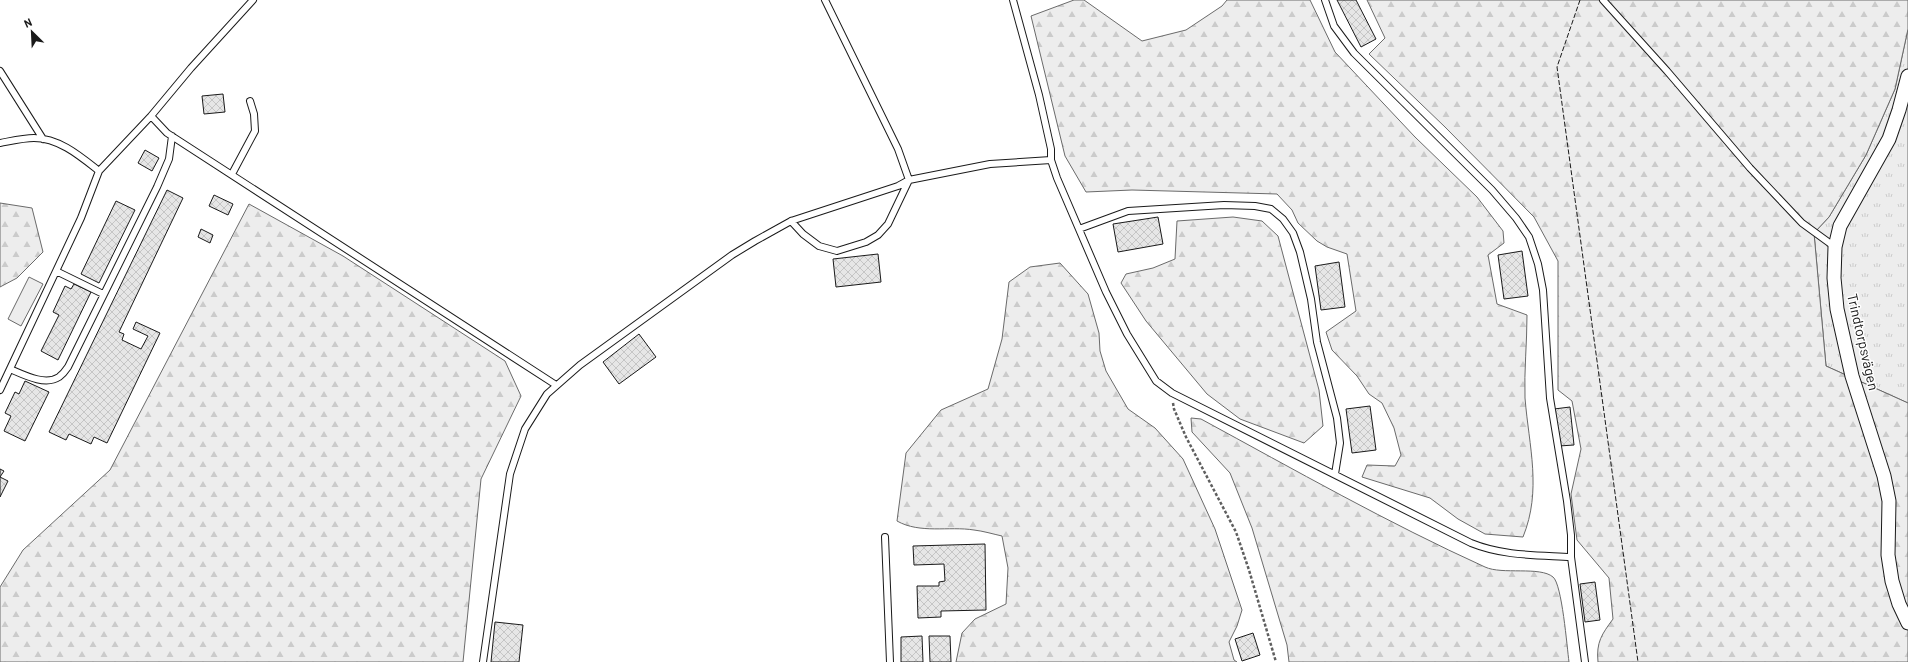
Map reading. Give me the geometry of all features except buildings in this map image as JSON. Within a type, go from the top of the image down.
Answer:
[{"type":"street","name":"Trindtorpsvägen","points":[[1908,76],[1900,110],[1889,139],[1843,220],[1835,246],[1834,278],[1837,309],[1852,376],[1884,476],[1889,501],[1888,555],[1892,582],[1899,604],[1908,623]]},
{"type":"lane","points":[[0,390],[81,218],[100,171],[151,116],[191,68],[253,0]]},
{"type":"lane","points":[[791,221],[803,234],[819,246],[837,251],[866,242],[878,236],[888,224],[909,180],[898,149],[825,0]]},
{"type":"lane","points":[[1013,0],[1039,95],[1051,149],[1051,160],[1057,178],[1106,292],[1127,334],[1156,381],[1172,393],[1335,474],[1441,529],[1490,551],[1505,554],[1571,558]]},
{"type":"lane","points":[[1325,0],[1334,26],[1354,53],[1492,190],[1529,237],[1538,264],[1543,290],[1550,398],[1568,508],[1571,535],[1571,558],[1584,662]]},
{"type":"lane","points":[[1603,0],[1755,174],[1802,223],[1835,246]]},
{"type":"lane","points":[[0,71],[43,140]]},
{"type":"lane","points":[[232,174],[254,131],[254,114],[250,101]]},
{"type":"lane","points":[[151,116],[172,136],[556,385]]},
{"type":"lane","points":[[10,369],[24,376],[41,380],[52,379],[60,376],[68,367],[103,294],[158,187],[169,159],[172,136]]},
{"type":"lane","points":[[0,143],[34,138],[55,142],[68,148],[100,171]]},
{"type":"lane","points":[[483,662],[510,474],[525,428],[534,411],[556,385],[580,365],[732,255],[791,221],[898,186],[909,180],[990,164],[1051,160]]},
{"type":"lane","points":[[1080,229],[1128,211],[1224,205],[1255,206],[1271,210],[1283,219],[1293,233],[1300,252],[1311,299],[1318,342],[1337,418],[1340,444],[1335,474]]},
{"type":"lane","points":[[56,271],[103,294]]},
{"type":"lane","points":[[885,537],[890,662]]},
{"type":"path","points":[[1172,393],[1174,409],[1186,437],[1236,532],[1249,570],[1276,662]]},
{"type":"green space","points":[[1074,0],[1084,0],[1142,41],[1186,30],[1222,6],[1227,0],[1310,0],[1335,52],[1415,137],[1477,197],[1503,231],[1504,243],[1488,255],[1497,304],[1527,315],[1525,398],[1533,468],[1533,485],[1529,520],[1523,537],[1485,534],[1458,519],[1430,498],[1362,477],[1367,465],[1395,466],[1401,455],[1394,428],[1382,403],[1369,394],[1357,376],[1332,350],[1326,332],[1356,311],[1347,254],[1327,247],[1317,241],[1298,223],[1292,210],[1277,194],[1132,190],[1086,192],[1065,156],[1031,16]]},
{"type":"green space","points":[[1367,0],[1908,0],[1908,29],[1895,89],[1866,155],[1829,217],[1814,233],[1826,366],[1908,403],[1908,662],[1598,662],[1599,644],[1606,629],[1613,619],[1609,578],[1577,540],[1571,494],[1581,449],[1572,401],[1558,390],[1558,261],[1534,217],[1445,127],[1369,54],[1385,38]]},
{"type":"green space","points":[[1908,29],[1908,403],[1826,366],[1814,233],[1829,217],[1866,155],[1895,89]]},
{"type":"green space","points":[[0,203],[32,208],[43,252],[17,278],[0,287]]},
{"type":"green space","points":[[249,204],[343,256],[505,361],[521,396],[481,479],[463,662],[0,662],[0,587],[23,550],[110,470]]},
{"type":"green space","points":[[1233,217],[1262,221],[1278,236],[1319,390],[1323,426],[1304,443],[1240,419],[1207,394],[1146,321],[1121,283],[1126,274],[1153,268],[1175,259],[1177,221]]},
{"type":"green space","points":[[1060,263],[1088,294],[1099,333],[1100,351],[1106,371],[1128,409],[1155,428],[1183,459],[1215,529],[1242,610],[1237,626],[1229,642],[1234,660],[1237,662],[956,662],[962,633],[975,619],[1006,604],[1008,568],[1002,536],[964,529],[925,529],[906,525],[897,521],[906,453],[941,410],[988,389],[1002,339],[1009,282],[1030,267]]},
{"type":"green space","points":[[1191,418],[1201,419],[1377,514],[1485,567],[1501,570],[1539,572],[1553,577],[1559,591],[1569,662],[1289,662],[1287,645],[1252,528],[1230,473],[1192,432]]},
{"type":"shaded area","points":[[29,277],[43,284],[21,326],[8,319]]},
{"type":"fence","points":[[1580,0],[1557,67],[1638,662]]}]
